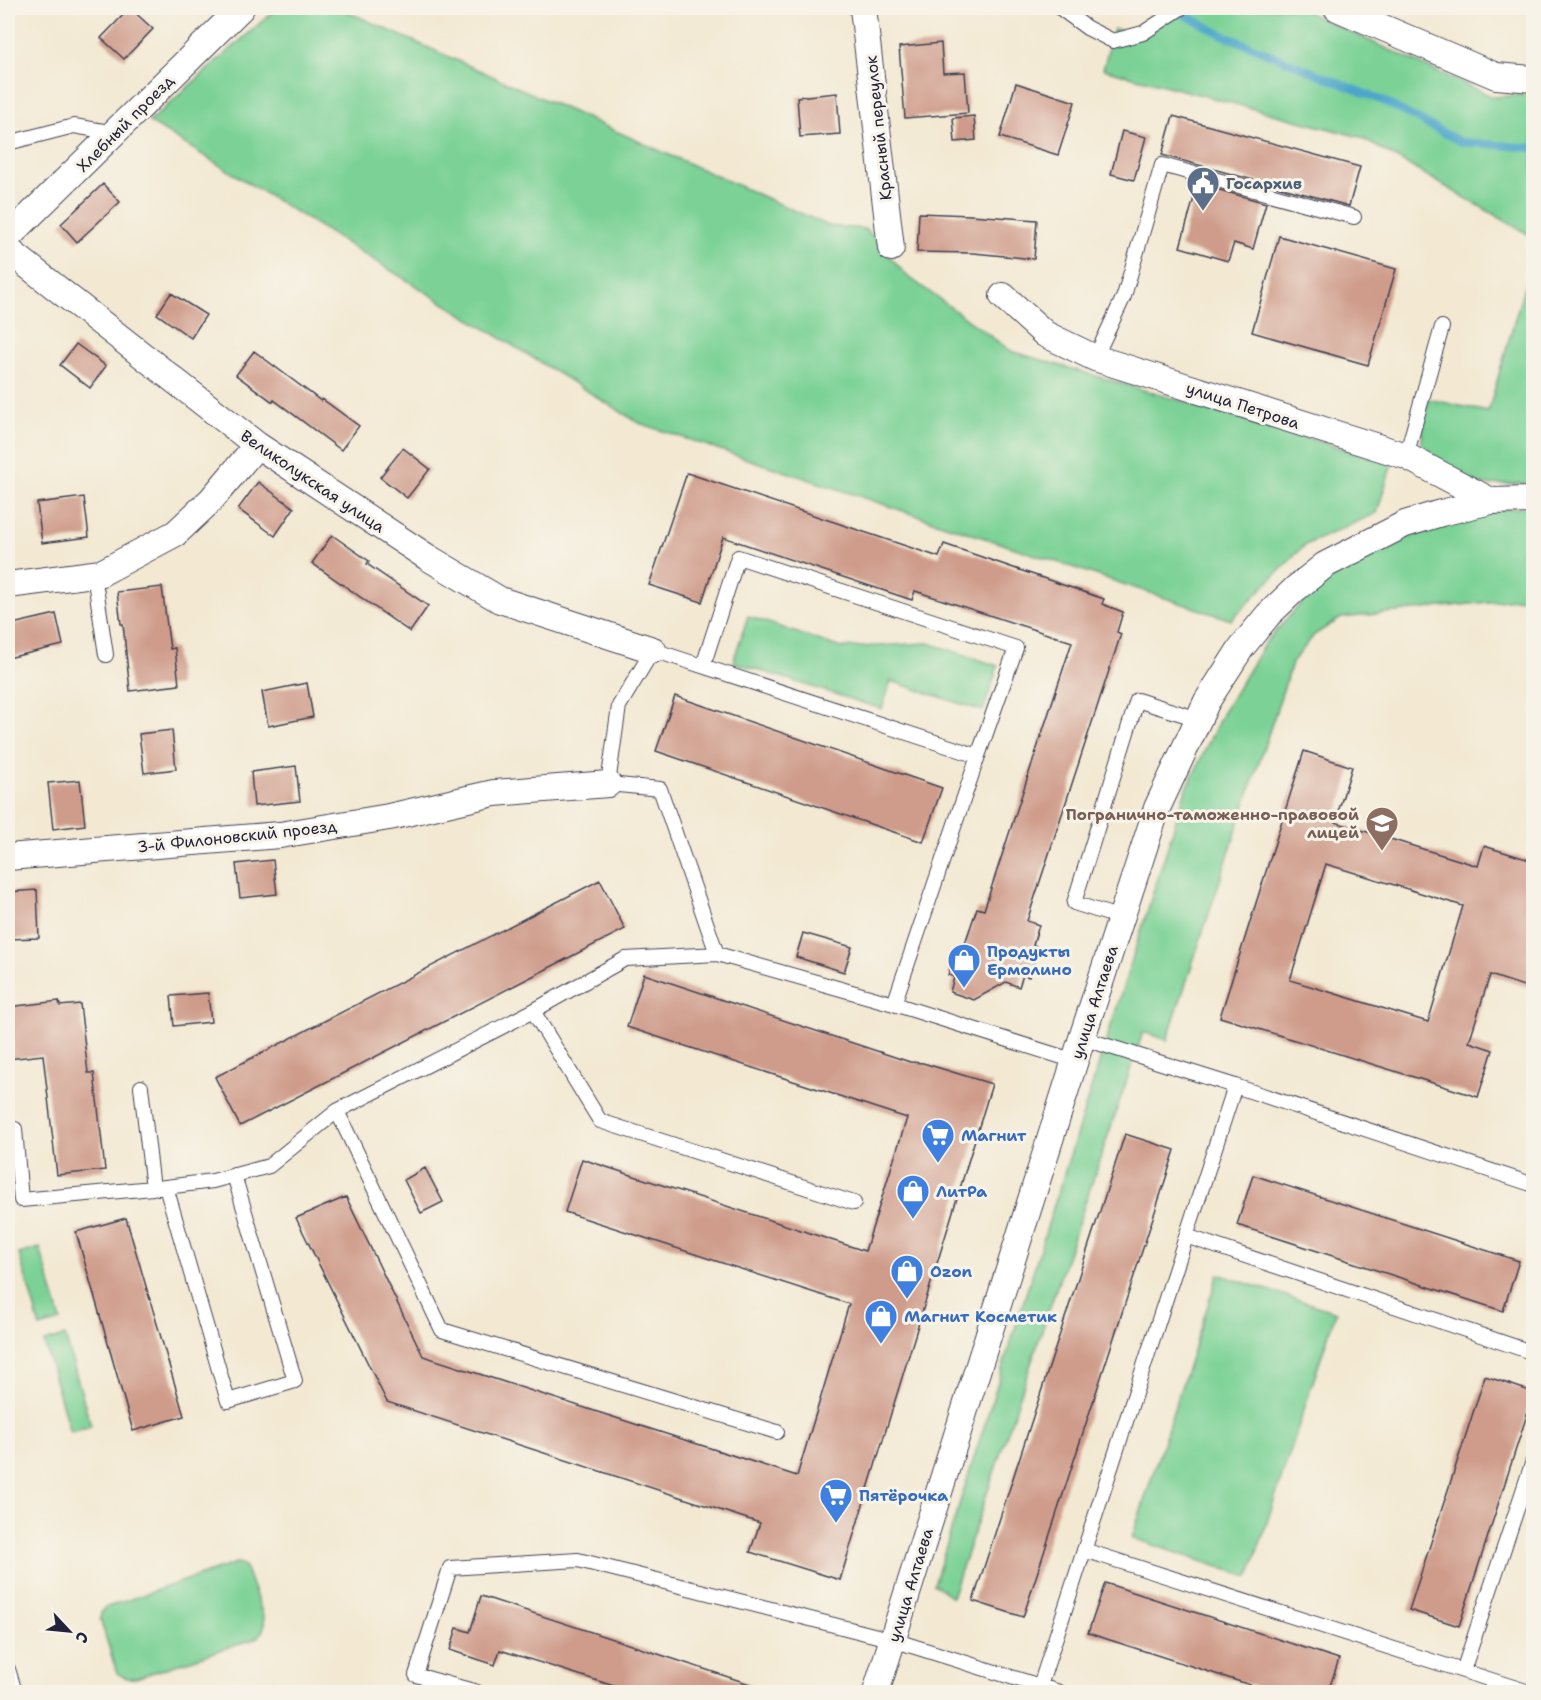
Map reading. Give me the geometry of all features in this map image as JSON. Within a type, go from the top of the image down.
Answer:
[{"type":"street","name":"Хлебный проезд","points":[[8,237],[241,8]]},
{"type":"street","name":"Красный переулок","points":[[863,8],[891,248]]},
{"type":"street","points":[[1337,8],[1496,76],[1533,79]]},
{"type":"street","name":"Великолукская улица","points":[[8,250],[257,445],[427,557],[500,600],[653,650]]},
{"type":"street","name":"улица Петрова","points":[[1003,296],[1045,334],[1095,358],[1406,456],[1491,501]]},
{"type":"street","points":[[8,585],[101,573],[176,533],[211,500],[257,445]]},
{"type":"street","name":"улица Алтаева","points":[[876,1692],[1156,808],[1210,696],[1241,648],[1268,615],[1325,565],[1405,524],[1491,501],[1533,500]]},
{"type":"street","name":"3-й Филоновский проезд","points":[[8,857],[279,835],[389,817],[494,793],[608,784]]},
{"type":"lane","points":[[1060,8],[1087,28],[1113,41],[1143,33],[1181,8]]},
{"type":"lane","points":[[8,143],[74,126],[115,133]]},
{"type":"lane","points":[[1095,358],[1124,296],[1162,165],[1354,217]]},
{"type":"lane","points":[[1406,456],[1442,327]]},
{"type":"lane","points":[[703,666],[738,557],[1016,648],[894,1004]]},
{"type":"lane","points":[[94,573],[106,655]]},
{"type":"lane","points":[[717,954],[660,789],[608,784],[619,706],[653,650],[978,756]]},
{"type":"lane","points":[[1121,918],[1074,903],[1137,700],[1198,719]]},
{"type":"lane","points":[[8,1130],[15,1130],[21,1200],[159,1188],[234,1175],[269,1166],[337,1111],[533,1011],[625,958],[717,954],[894,1004],[1234,1086],[1533,1185]]},
{"type":"lane","points":[[533,1011],[600,1121],[854,1203]]},
{"type":"lane","points":[[141,1086],[159,1188],[228,1401],[294,1381],[234,1175]]},
{"type":"lane","points":[[1040,1686],[1234,1086]]},
{"type":"lane","points":[[337,1111],[442,1330],[777,1432]]},
{"type":"lane","points":[[1186,1236],[1533,1353]]},
{"type":"lane","points":[[1463,1671],[1533,1458]]},
{"type":"lane","points":[[1084,1550],[1530,1692]]},
{"type":"lane","points":[[477,1692],[416,1675],[450,1568],[578,1560],[893,1640],[1021,1687],[1040,1686],[1059,1692]]},
{"type":"lane","points":[[8,1669],[15,1692]]},
{"type":"green space","points":[[277,8],[339,8],[829,226],[866,229],[906,275],[1011,351],[1392,463],[1377,513],[1305,545],[1231,620],[639,423],[149,122]]},
{"type":"green space","points":[[1182,8],[1298,8],[1493,97],[1533,94],[1533,237],[1360,137],[1103,69],[1114,29],[1129,31],[1138,29]]},
{"type":"green space","points":[[1533,257],[1533,483],[1480,485],[1420,453],[1428,399],[1488,412]]},
{"type":"green space","points":[[1533,507],[1533,597],[1341,618],[1314,635],[1292,663],[1167,1040],[1143,1032],[952,1597],[934,1584],[1185,792],[1223,712],[1265,643],[1324,578],[1376,549],[1480,510]]},
{"type":"green space","points":[[748,616],[841,648],[929,643],[998,666],[983,711],[891,681],[882,709],[733,662]]},
{"type":"green space","points":[[40,1248],[61,1321],[40,1327],[19,1254]]},
{"type":"green space","points":[[1218,1274],[1336,1312],[1249,1577],[1132,1538]]},
{"type":"green space","points":[[65,1336],[91,1426],[70,1432],[44,1342]]},
{"type":"green space","points":[[236,1563],[242,1564],[246,1569],[264,1618],[264,1628],[260,1635],[254,1639],[136,1678],[126,1678],[117,1673],[100,1619],[104,1608]]},
{"type":"building","points":[[130,8],[153,29],[124,59],[101,38]]},
{"type":"building","points":[[941,43],[943,73],[965,72],[968,113],[905,118],[899,47]]},
{"type":"building","points":[[1016,83],[1075,102],[1058,155],[1000,137]]},
{"type":"building","points":[[837,93],[840,134],[800,137],[797,97]]},
{"type":"building","points":[[974,116],[976,140],[955,142],[953,118]]},
{"type":"building","points":[[1173,116],[1360,167],[1349,206],[1162,155]]},
{"type":"building","points":[[1122,131],[1146,137],[1134,180],[1111,174]]},
{"type":"building","points":[[103,184],[120,202],[77,242],[61,224]]},
{"type":"building","points":[[1198,184],[1266,203],[1253,249],[1234,243],[1228,261],[1180,247]]},
{"type":"building","points":[[919,213],[1037,220],[1034,259],[973,253],[917,252]]},
{"type":"building","points":[[1279,236],[1396,269],[1368,365],[1252,332]]},
{"type":"building","points":[[171,293],[206,315],[191,338],[157,314]]},
{"type":"building","points":[[76,344],[106,366],[90,388],[60,365]]},
{"type":"building","points":[[254,351],[359,426],[341,450],[236,375]]},
{"type":"building","points":[[403,448],[430,469],[407,498],[380,477]]},
{"type":"building","points":[[687,473],[939,557],[944,544],[1104,599],[1102,604],[1123,612],[1117,632],[1121,634],[1027,921],[1039,925],[1033,945],[1039,947],[1029,977],[1023,975],[1019,987],[1006,982],[974,1000],[950,992],[954,977],[948,975],[956,950],[962,952],[977,908],[984,910],[1072,642],[915,591],[912,600],[723,537],[702,602],[649,585]]},
{"type":"building","points":[[258,482],[294,508],[275,536],[238,509]]},
{"type":"building","points":[[84,497],[89,537],[42,543],[37,503]]},
{"type":"building","points":[[332,535],[369,561],[367,564],[428,606],[410,632],[312,563]]},
{"type":"building","points":[[162,587],[170,649],[175,648],[179,685],[130,691],[117,592]]},
{"type":"building","points":[[56,614],[63,645],[8,658],[8,625]]},
{"type":"building","points":[[307,683],[313,717],[268,726],[262,692]]},
{"type":"building","points":[[675,696],[942,788],[923,842],[656,751]]},
{"type":"building","points":[[172,730],[176,769],[144,773],[139,734]]},
{"type":"building","points":[[1304,751],[1352,767],[1335,822],[1478,866],[1484,846],[1533,861],[1533,989],[1490,975],[1469,1042],[1493,1050],[1478,1097],[1220,1017]],"holes":[[[1326,864],[1463,906],[1428,1022],[1290,980]]]},
{"type":"building","points":[[296,766],[300,801],[254,806],[251,772]]},
{"type":"building","points":[[80,780],[85,825],[53,829],[48,783]]},
{"type":"building","points":[[273,860],[277,894],[240,898],[236,864]]},
{"type":"building","points":[[600,880],[625,929],[240,1126],[215,1077]]},
{"type":"building","points":[[37,890],[39,938],[8,939],[8,892]]},
{"type":"building","points":[[803,933],[852,947],[844,972],[796,957]]},
{"type":"building","points":[[644,974],[910,1062],[923,1063],[992,1084],[840,1580],[750,1552],[760,1523],[387,1402],[296,1218],[346,1197],[423,1356],[797,1476],[849,1304],[565,1212],[582,1159],[865,1251],[907,1118],[627,1027]]},
{"type":"building","points":[[208,993],[211,1022],[174,1026],[171,996]]},
{"type":"building","points":[[59,1001],[60,1006],[80,1004],[88,1073],[94,1073],[105,1170],[57,1175],[43,1055],[8,1059],[8,1007]]},
{"type":"building","points":[[1125,1134],[1175,1150],[1023,1617],[973,1601]]},
{"type":"building","points":[[425,1168],[443,1202],[421,1213],[404,1180]]},
{"type":"building","points":[[1253,1175],[1519,1261],[1503,1311],[1237,1225]]},
{"type":"building","points":[[126,1218],[184,1416],[133,1431],[76,1232]]},
{"type":"building","points":[[1485,1376],[1533,1392],[1533,1396],[1459,1626],[1409,1610]]},
{"type":"building","points":[[1105,1583],[1339,1659],[1328,1692],[1272,1692],[1088,1633]]},
{"type":"building","points":[[481,1596],[765,1689],[764,1692],[633,1692],[500,1650],[495,1665],[450,1650],[457,1628],[470,1632]]},
{"type":"waterway","points":[[1174,9],[1221,34],[1383,101],[1461,142],[1534,148]]},
{"type":"place","name":"Госархив","points":[[1203,212]]},
{"type":"place","name":"Погранично-таможенно-правовой лицей","points":[[1382,852]]},
{"type":"place","name":"Продукты Ермолино","points":[[964,989]]},
{"type":"place","name":"Магнит","points":[[938,1164]]},
{"type":"place","name":"ЛитРа","points":[[913,1220]]},
{"type":"place","name":"Ozon","points":[[907,1300]]},
{"type":"place","name":"Магнит Косметик","points":[[881,1345]]},
{"type":"place","name":"Пятёрочка","points":[[836,1524]]}]
